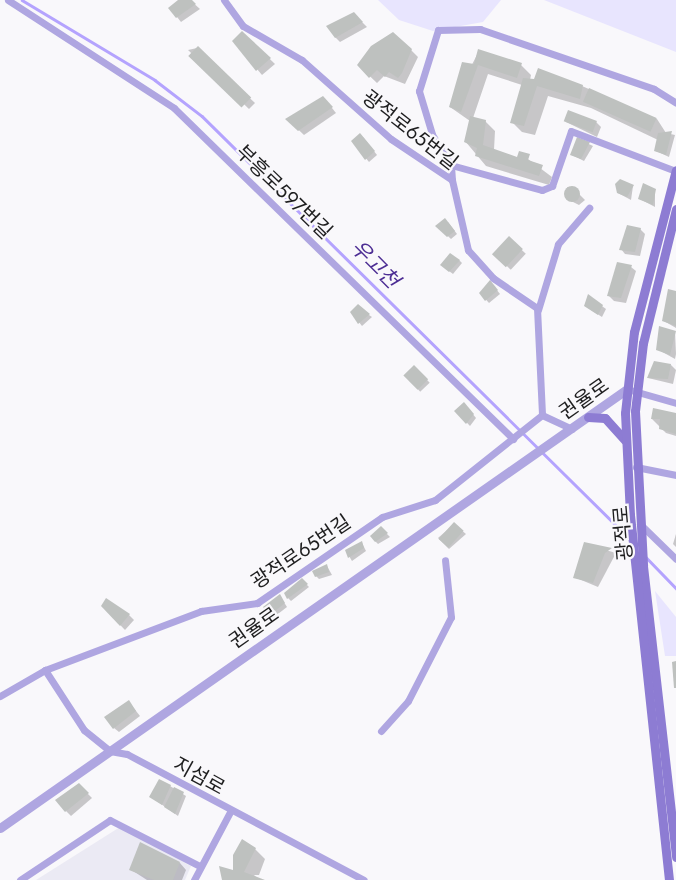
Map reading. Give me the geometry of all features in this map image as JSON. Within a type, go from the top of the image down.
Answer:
[{"type":"main road","name":"광적로","points":[[637,527],[626,449],[628,390],[647,271],[676,170]]},
{"type":"main road","name":"광적로","points":[[637,527],[637,392],[672,236],[676,209]]},
{"type":"main road","points":[[588,417],[597,416],[614,425],[626,449]]},
{"type":"main road","points":[[637,527],[640,566]]},
{"type":"main road","name":"광적로","points":[[640,566],[676,856]]},
{"type":"main road","name":"광적로","points":[[640,566],[669,880]]},
{"type":"street","name":"부흥로597번길","points":[[8,0],[174,108],[515,437]]},
{"type":"street","name":"광적로65번길","points":[[224,0],[243,26],[302,60],[391,138],[452,180],[468,250],[493,278],[538,311]]},
{"type":"street","points":[[452,180],[451,165],[432,134],[419,91],[438,30],[480,29],[654,89],[676,103]]},
{"type":"street","points":[[451,165],[542,190],[552,186],[570,131],[676,170]]},
{"type":"street","points":[[572,429],[542,414],[538,311],[558,244],[589,208]]},
{"type":"street","points":[[628,390],[676,403]]},
{"type":"street","name":"권율로","points":[[0,828],[628,390]]},
{"type":"street","name":"광적로65번길","points":[[0,696],[45,670],[201,611],[256,603],[382,517],[435,500],[542,414]]},
{"type":"street","points":[[636,468],[676,475]]},
{"type":"street","points":[[637,527],[676,559]]},
{"type":"street","points":[[381,730],[408,701],[451,617],[445,560]]},
{"type":"street","name":"지섬로","points":[[45,670],[84,730],[110,751],[127,754],[230,812],[364,880]]},
{"type":"street","points":[[194,880],[230,812]]},
{"type":"street","points":[[20,880],[110,820],[200,866]]},
{"type":"shaded area","points":[[378,0],[501,0],[483,22],[433,31],[399,20]]},
{"type":"shaded area","points":[[544,0],[676,0],[676,52]]},
{"type":"shaded area","points":[[655,591],[676,617],[676,656],[665,656]]},
{"type":"shaded area","points":[[120,827],[191,866],[185,880],[36,880]]},
{"type":"building","points":[[178,0],[192,0],[196,4],[176,18],[168,8]]},
{"type":"building","points":[[354,12],[363,22],[335,38],[326,26]]},
{"type":"building","points":[[242,31],[271,58],[256,71],[232,41]]},
{"type":"building","points":[[393,32],[412,49],[402,73],[398,78],[389,72],[385,77],[377,70],[369,78],[357,65],[371,46]]},
{"type":"building","points":[[198,46],[251,97],[242,107],[188,56]]},
{"type":"building","points":[[478,49],[522,63],[517,78],[478,65],[461,112],[449,107],[462,62],[474,64]]},
{"type":"building","points":[[538,68],[583,85],[580,99],[537,86],[524,126],[510,123],[523,78],[534,79]]},
{"type":"building","points":[[589,88],[657,118],[651,132],[583,102]]},
{"type":"building","points":[[323,96],[333,107],[298,131],[285,119]]},
{"type":"building","points":[[568,110],[597,121],[593,132],[564,121]]},
{"type":"building","points":[[470,116],[486,120],[483,145],[517,157],[519,151],[530,154],[528,160],[543,165],[539,176],[475,156],[477,148],[464,142]]},
{"type":"building","points":[[672,131],[666,155],[654,151],[658,133]]},
{"type":"building","points":[[360,133],[375,151],[365,160],[351,141]]},
{"type":"building","points":[[577,137],[590,142],[581,159],[570,155]]},
{"type":"building","points":[[620,179],[634,185],[627,197],[617,193],[615,184]]},
{"type":"building","points":[[643,183],[656,189],[653,205],[638,199]]},
{"type":"building","points":[[572,186],[578,188],[580,194],[578,200],[572,202],[566,200],[564,194],[566,188]]},
{"type":"building","points":[[445,218],[455,231],[447,237],[435,226]]},
{"type":"building","points":[[627,225],[641,228],[635,252],[619,250]]},
{"type":"building","points":[[509,236],[523,249],[506,267],[492,254]]},
{"type":"building","points":[[450,253],[460,260],[449,272],[440,265]]},
{"type":"building","points":[[617,262],[632,265],[621,298],[607,296]]},
{"type":"building","points":[[490,280],[498,290],[485,301],[479,293]]},
{"type":"building","points":[[668,289],[676,291],[676,326],[662,321]]},
{"type":"building","points":[[588,294],[603,305],[598,315],[584,306]]},
{"type":"building","points":[[358,304],[370,314],[358,324],[350,312]]},
{"type":"building","points":[[659,326],[676,331],[670,355],[656,350]]},
{"type":"building","points":[[654,361],[671,364],[668,379],[647,378]]},
{"type":"building","points":[[414,365],[428,379],[418,390],[403,376]]},
{"type":"building","points":[[464,402],[474,414],[466,424],[454,411]]},
{"type":"building","points":[[653,408],[676,413],[676,434],[659,429],[660,419],[651,419]]},
{"type":"building","points":[[454,522],[464,531],[448,548],[439,539]]},
{"type":"building","points":[[381,526],[388,533],[375,542],[370,536]]},
{"type":"building","points":[[362,541],[364,548],[348,558],[345,550]]},
{"type":"building","points":[[584,542],[612,548],[605,553],[593,583],[573,578]]},
{"type":"building","points":[[327,564],[329,572],[315,577],[312,571]]},
{"type":"building","points":[[302,578],[308,584],[287,599],[284,593]]},
{"type":"building","points":[[280,594],[285,603],[270,615],[263,607]]},
{"type":"building","points":[[106,598],[130,614],[120,626],[101,606]]},
{"type":"building","points":[[676,661],[676,688],[674,688],[672,662]]},
{"type":"building","points":[[129,700],[136,711],[113,729],[104,717]]},
{"type":"building","points":[[159,779],[171,785],[162,805],[149,797]]},
{"type":"building","points":[[79,783],[89,793],[65,812],[55,800]]},
{"type":"building","points":[[174,787],[184,792],[175,814],[164,807]]},
{"type":"building","points":[[242,839],[256,848],[244,872],[265,880],[222,880],[219,866],[233,870],[233,855]]},
{"type":"building","points":[[140,842],[180,862],[173,880],[154,880],[129,870]]},
{"type":"waterway","name":"우고천","points":[[22,0],[155,80],[202,116],[630,539]]},
{"type":"waterway","name":"우고천","points":[[645,556],[676,588]]}]
